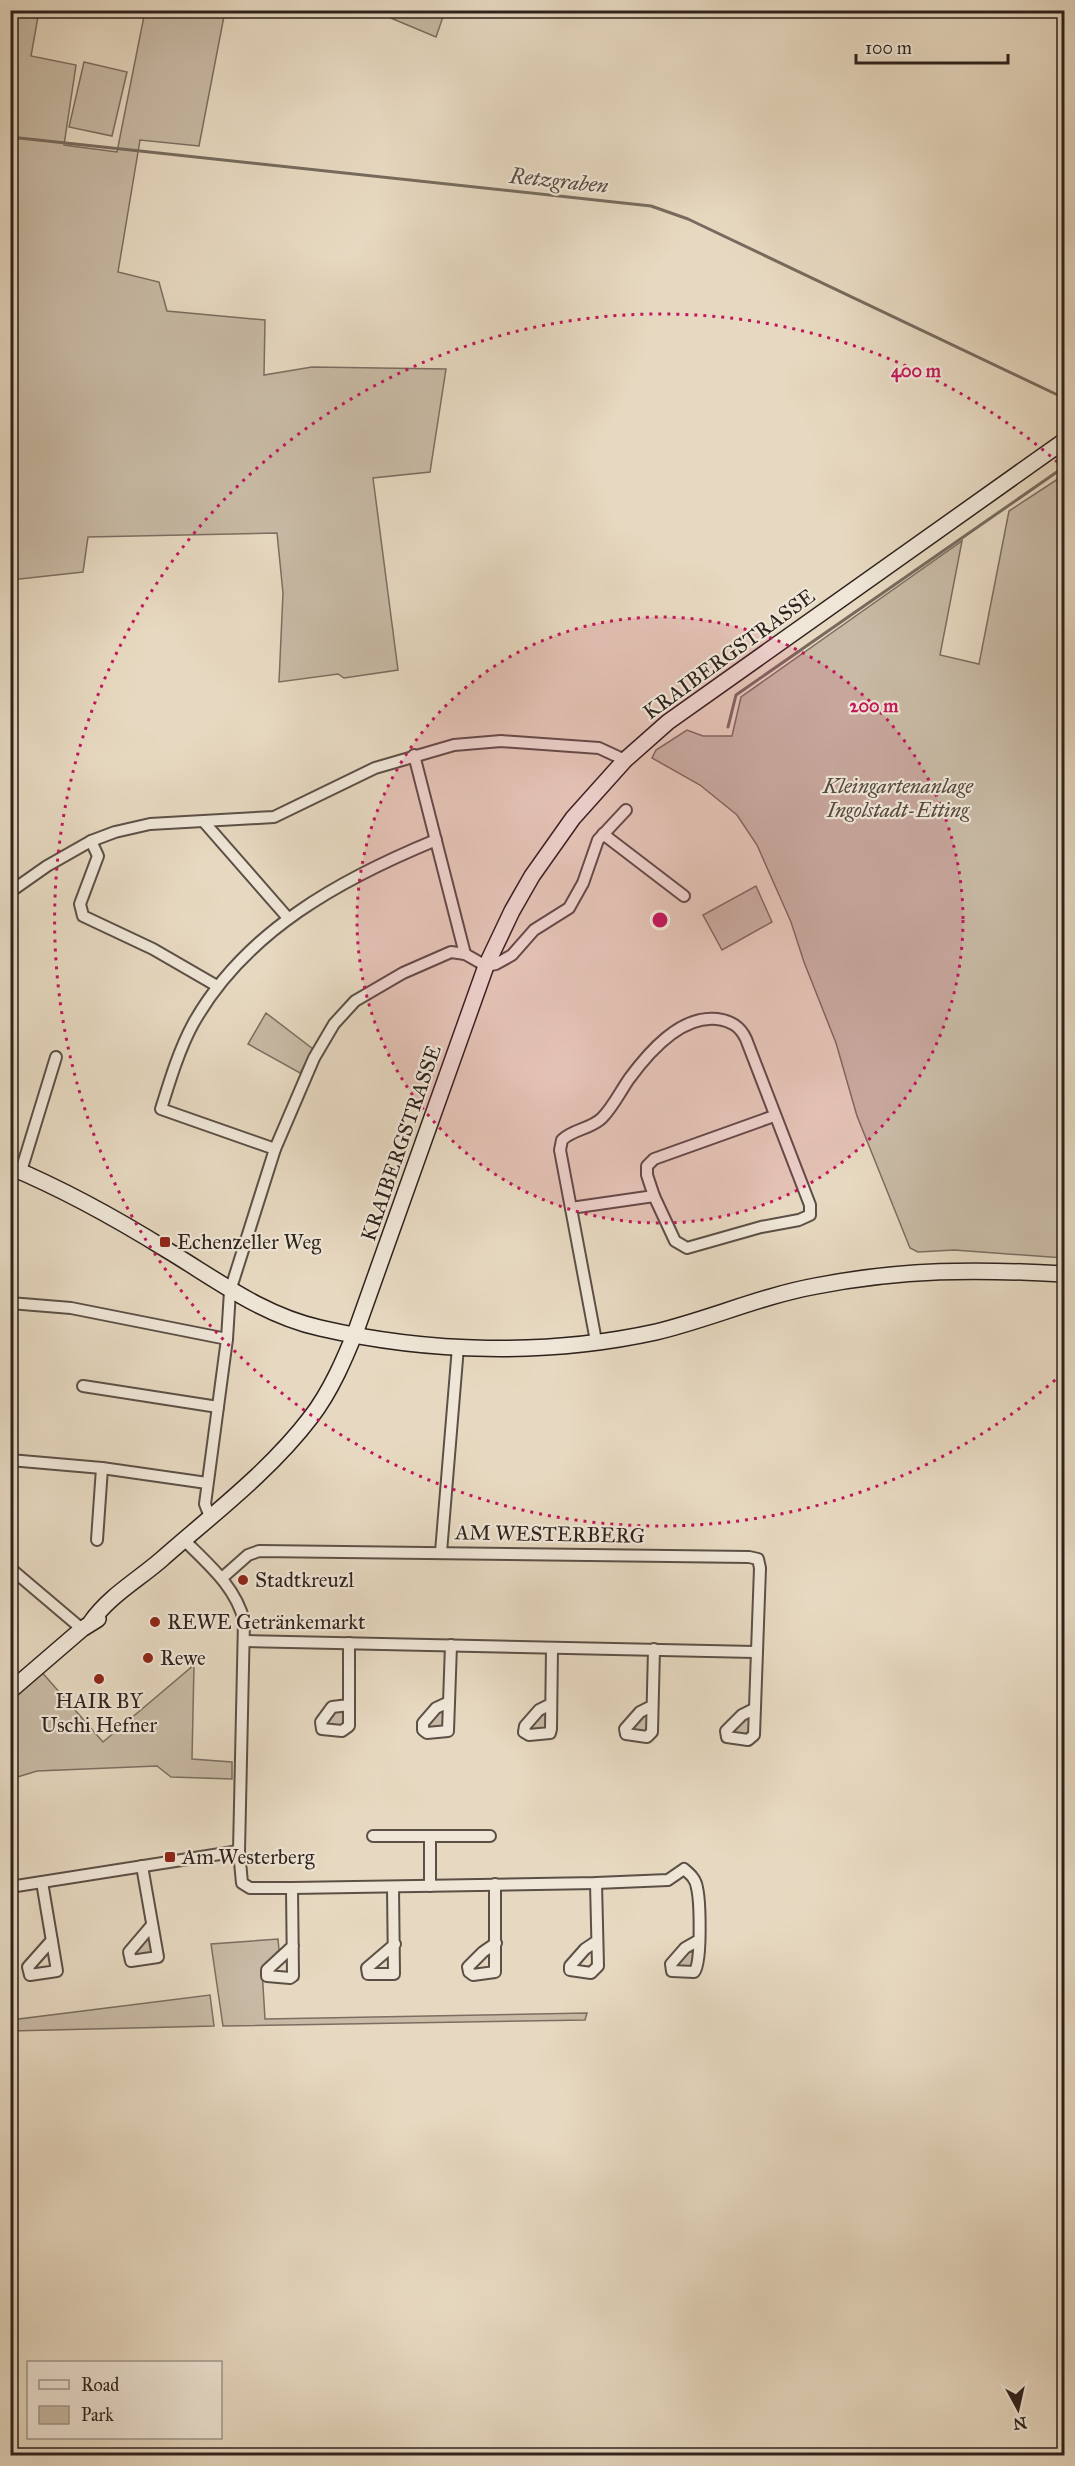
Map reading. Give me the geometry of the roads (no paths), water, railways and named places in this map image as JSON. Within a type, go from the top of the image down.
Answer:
[{"type":"street","name":"KRAIBERGSTRASSE","points":[[10,1691],[86,1626],[102,1607],[132,1585],[281,1453],[312,1416],[331,1385],[355,1334],[486,966],[532,876],[573,819],[642,743],[711,690],[1065,441]]},
{"type":"street","points":[[10,892],[47,866],[91,841],[150,825],[274,817],[375,768],[454,745],[501,741],[599,748],[625,760]]},
{"type":"street","points":[[414,755],[465,954]]},
{"type":"street","points":[[210,1517],[205,1510],[207,1482],[227,1339],[230,1290],[275,1149],[314,1058],[334,1023],[355,1001],[403,973],[452,952],[465,954],[486,966],[496,964],[512,955],[534,930],[569,908],[583,883],[590,856],[603,834],[626,810]]},
{"type":"street","points":[[204,822],[288,918]]},
{"type":"street","points":[[603,834],[684,896]]},
{"type":"street","points":[[275,1149],[161,1109],[193,1024],[218,986],[251,950],[288,918],[367,870],[436,840]]},
{"type":"street","points":[[91,841],[98,856],[80,904],[83,916],[153,949],[218,986]]},
{"type":"street","points":[[596,1341],[560,1150],[562,1140],[602,1118],[629,1078],[665,1039],[681,1028],[712,1019],[725,1020],[738,1026],[743,1032],[810,1205],[810,1215],[799,1220],[761,1227],[687,1248],[675,1241],[654,1196],[647,1175],[647,1166],[654,1159],[774,1116]]},
{"type":"street","points":[[56,1057],[16,1169],[131,1228],[230,1290],[285,1318],[319,1328],[458,1347],[508,1348],[596,1341],[677,1327],[763,1299],[817,1286],[939,1269],[1065,1274]]},
{"type":"street","points":[[571,1208],[654,1196]]},
{"type":"street","points":[[10,1303],[71,1308],[227,1339]]},
{"type":"street","points":[[441,1552],[458,1347]]},
{"type":"street","points":[[83,1386],[218,1407]]},
{"type":"street","points":[[10,1460],[102,1468],[207,1482]]},
{"type":"street","points":[[97,1540],[102,1468]]},
{"type":"street","points":[[184,1540],[222,1578],[239,1604],[245,1641],[239,1851],[242,1883],[250,1888],[596,1883],[668,1880],[684,1869],[693,1877],[697,1886],[699,1940]]},
{"type":"street","name":"AM WESTERBERG","points":[[222,1578],[248,1555],[259,1551],[749,1557],[758,1559],[760,1568],[755,1652]]},
{"type":"street","points":[[10,1568],[86,1626]]},
{"type":"street","points":[[245,1641],[654,1648],[755,1652],[754,1709]]},
{"type":"street","points":[[349,1642],[349,1705]]},
{"type":"street","points":[[449,1702],[451,1645]]},
{"type":"street","points":[[551,1704],[552,1648]]},
{"type":"street","points":[[652,1706],[654,1648]]},
{"type":"street","points":[[373,1836],[490,1836]]},
{"type":"street","points":[[430,1836],[430,1886]]},
{"type":"street","points":[[10,1887],[239,1851]]},
{"type":"street","points":[[142,1866],[153,1925]]},
{"type":"street","points":[[42,1882],[52,1940]]},
{"type":"street","points":[[596,1883],[597,1941]]},
{"type":"street","points":[[495,1884],[496,1943]]},
{"type":"street","points":[[393,1887],[395,1944]]},
{"type":"street","points":[[292,1888],[293,1946]]},
{"type":"waterway","name":"Retzgraben","points":[[10,137],[651,206],[688,219],[1064,398]]},
{"type":"waterway","points":[[728,727],[736,695],[1064,467]]},
{"type":"place","name":"Echenzeller Weg","points":[[165,1242]]},
{"type":"place","name":"Stadtkreuzl","points":[[243,1580]]},
{"type":"place","name":"REWE Getränkemarkt","points":[[155,1622]]},
{"type":"place","name":"Rewe","points":[[148,1658]]},
{"type":"place","name":"HAIR BY Uschi Hefner","points":[[99,1679]]},
{"type":"place","name":"Am Westerberg","points":[[170,1857]]},
{"type":"park label","name":"Kleingartenanlage Ingolstadt-Etting","points":[[898,798]]}]
